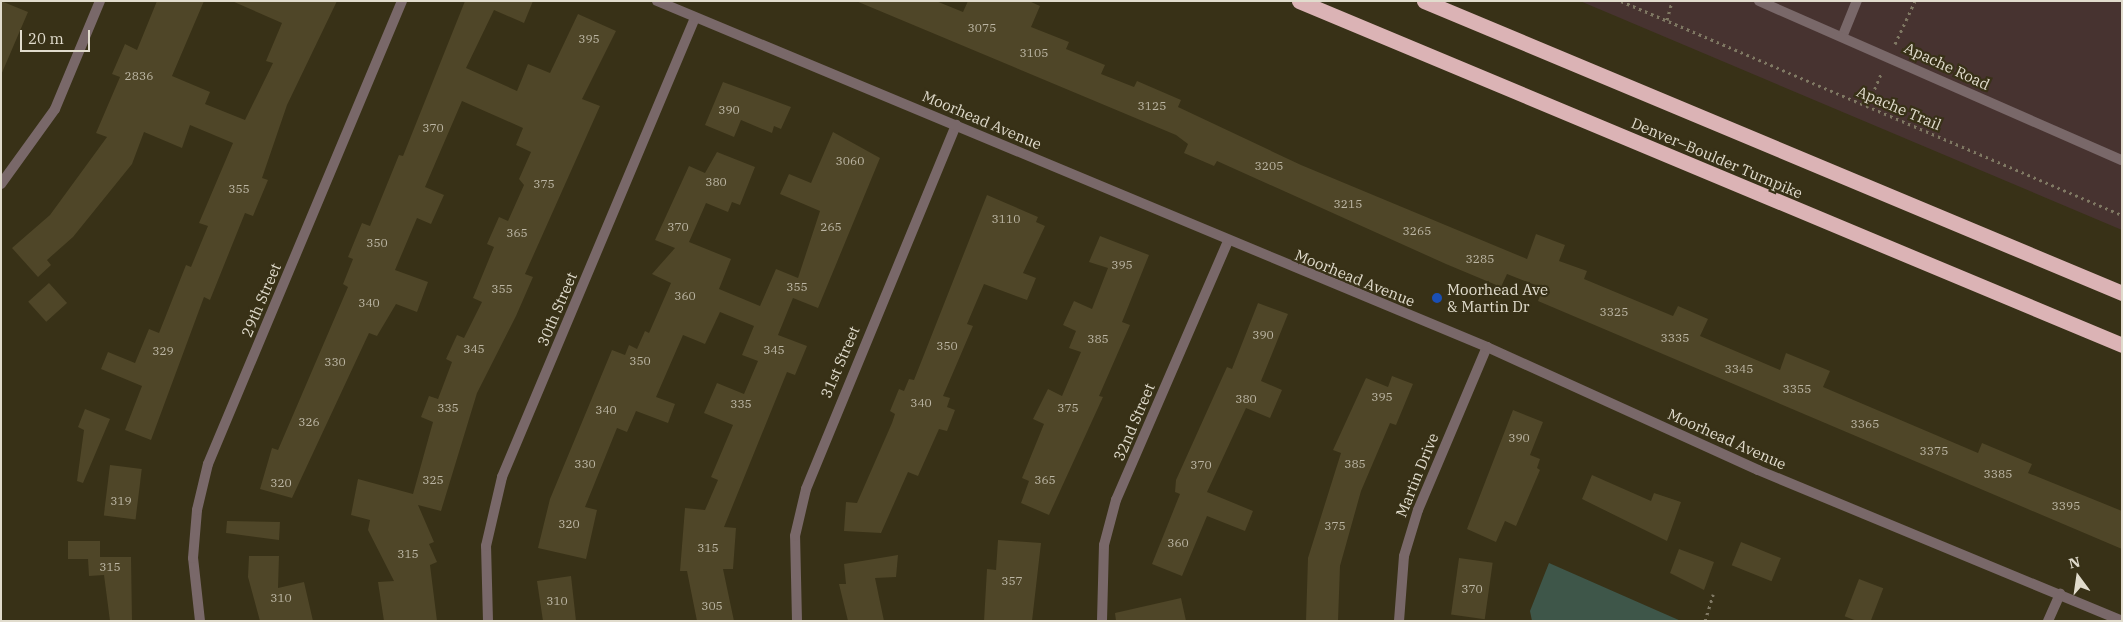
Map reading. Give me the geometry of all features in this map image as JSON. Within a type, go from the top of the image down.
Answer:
[{"type":"highway","name":"Denver–Boulder Turnpike","points":[[1299,1],[2122,345]]},
{"type":"highway","name":"Denver–Boulder Turnpike","points":[[1424,1],[2122,293]]},
{"type":"highway","points":[[1440,1],[1547,54]]},
{"type":"street","points":[[1,184],[55,110],[100,1]]},
{"type":"street","name":"29th Street","points":[[200,621],[193,558],[197,510],[208,464],[402,1]]},
{"type":"street","name":"Moorhead Avenue","points":[[657,1],[956,125],[1227,242],[1487,347],[1758,470],[2122,621]]},
{"type":"street","name":"Apache Road","points":[[1759,1],[1844,35],[2122,160]]},
{"type":"street","points":[[1844,35],[1858,1]]},
{"type":"street","name":"30th Street","points":[[488,621],[486,546],[502,477],[695,18]]},
{"type":"street","name":"31st Street","points":[[797,621],[795,536],[806,489],[956,125]]},
{"type":"street","name":"32nd Street","points":[[1102,621],[1104,545],[1116,500],[1227,242]]},
{"type":"street","name":"Martin Drive","points":[[1399,621],[1404,556],[1418,510],[1487,347]]},
{"type":"street","points":[[2048,621],[2060,594]]},
{"type":"path","name":"Apache Trail","points":[[1621,1],[2122,215]]},
{"type":"path","points":[[1667,20],[1672,1]]},
{"type":"path","points":[[1705,621],[1713,594]]},
{"type":"shaded area","points":[[1580,1],[2122,1],[2122,230]]},
{"type":"green space","points":[[1549,563],[1681,621],[1532,621],[1530,611]]},
{"type":"building","points":[[1,1],[28,12],[1,75]]},
{"type":"building","points":[[157,1],[204,1],[172,76],[210,92],[205,104],[245,120],[273,63],[266,61],[282,23],[232,1],[337,1],[287,105],[262,178],[268,180],[253,216],[245,213],[210,300],[204,297],[151,440],[125,430],[142,386],[101,369],[108,352],[135,363],[149,329],[159,333],[186,265],[191,267],[208,226],[199,223],[233,143],[190,125],[182,148],[144,132],[132,164],[73,237],[47,260],[51,265],[38,277],[12,248],[50,215],[107,137],[96,133],[120,77],[112,74],[125,44],[137,50]]},
{"type":"building","points":[[465,1],[533,1],[524,23],[494,10],[466,68],[517,91],[528,64],[550,73],[578,14],[616,31],[582,99],[600,106],[525,274],[533,277],[516,316],[477,393],[441,511],[418,505],[434,542],[429,544],[437,562],[430,565],[437,621],[384,621],[378,582],[394,581],[368,530],[370,520],[351,515],[358,479],[413,494],[433,422],[421,417],[429,396],[438,399],[452,362],[446,359],[457,335],[464,338],[482,302],[473,298],[494,247],[487,244],[499,217],[508,221],[524,185],[519,179],[531,152],[516,145],[523,128],[462,101],[425,187],[444,195],[431,224],[417,218],[395,270],[428,282],[417,312],[396,304],[377,336],[369,333],[292,498],[260,489],[272,448],[278,450],[348,287],[343,284],[353,259],[348,257],[362,223],[370,226],[399,155],[403,156]]},
{"type":"building","points":[[856,1],[936,1],[963,12],[968,1],[1029,1],[1040,6],[1031,27],[1069,42],[1066,49],[1105,65],[1101,74],[1134,87],[1137,81],[1181,100],[1178,107],[1301,165],[1527,259],[1536,234],[1565,245],[1559,261],[1587,271],[1584,279],[1673,316],[1678,306],[1708,319],[1700,336],[1780,370],[1786,353],[1830,371],[1823,387],[1978,453],[1982,443],[2032,464],[2028,473],[2122,511],[2122,549],[1538,301],[1543,288],[1507,274],[1501,287],[1217,161],[1214,166],[1184,153],[1188,144],[1176,135]]},
{"type":"building","points":[[723,82],[791,107],[781,129],[774,126],[772,133],[741,120],[734,137],[705,125]]},
{"type":"building","points":[[833,132],[880,158],[818,308],[793,298],[778,335],[807,346],[795,375],[787,372],[724,527],[736,528],[733,569],[723,569],[734,621],[697,621],[687,571],[680,571],[685,508],[705,510],[718,480],[711,477],[733,425],[704,413],[717,383],[744,394],[758,361],[742,355],[754,326],[720,312],[705,344],[683,335],[656,397],[675,404],[668,423],[636,411],[627,432],[617,428],[585,507],[597,510],[586,559],[538,548],[550,499],[612,350],[625,355],[629,345],[637,349],[645,331],[649,333],[671,283],[652,274],[675,248],[655,240],[689,166],[705,173],[717,152],[755,167],[740,205],[732,202],[728,212],[706,203],[689,242],[731,259],[719,289],[760,306],[776,269],[798,278],[820,211],[780,194],[789,174],[811,183]]},
{"type":"building","points":[[987,195],[1038,217],[1036,222],[1045,226],[1023,273],[1036,278],[1027,300],[984,284],[967,324],[973,326],[943,396],[950,398],[947,407],[955,410],[947,431],[939,429],[918,476],[908,472],[881,533],[844,531],[846,502],[857,503],[892,423],[895,414],[890,411],[899,389],[904,391],[909,379],[914,380]]},
{"type":"building","points":[[1100,236],[1149,255],[1122,322],[1130,325],[1099,396],[1103,397],[1049,515],[1021,503],[1029,481],[1022,478],[1044,424],[1033,419],[1048,389],[1062,396],[1081,352],[1069,348],[1076,331],[1063,325],[1074,301],[1092,309],[1108,268],[1089,262]]},
{"type":"building","points":[[49,283],[67,303],[46,322],[28,302]]},
{"type":"building","points":[[1258,303],[1288,314],[1261,381],[1282,390],[1270,418],[1246,408],[1207,492],[1253,511],[1245,531],[1207,516],[1182,576],[1152,564],[1180,494],[1175,492],[1176,480],[1227,367],[1232,369]]},
{"type":"building","points":[[1392,376],[1413,384],[1396,425],[1390,423],[1361,491],[1340,566],[1338,621],[1306,621],[1308,558],[1341,453],[1333,450],[1366,378],[1388,387]]},
{"type":"building","points":[[85,409],[110,419],[83,483],[77,481],[84,430],[78,427]]},
{"type":"building","points":[[1513,410],[1543,422],[1530,455],[1540,459],[1537,468],[1540,470],[1516,526],[1505,521],[1496,542],[1467,529]]},
{"type":"building","points":[[110,465],[142,469],[136,520],[104,516]]},
{"type":"building","points":[[1592,475],[1651,501],[1654,493],[1681,502],[1667,541],[1582,499]]},
{"type":"building","points":[[227,521],[280,522],[279,540],[226,533]]},
{"type":"building","points":[[998,540],[1041,543],[1032,621],[984,621],[987,569],[996,570]]},
{"type":"building","points":[[68,541],[100,541],[100,557],[131,557],[132,621],[110,621],[104,575],[89,576],[88,559],[68,559]]},
{"type":"building","points":[[1741,542],[1781,558],[1772,581],[1732,565]]},
{"type":"building","points":[[1679,549],[1714,562],[1704,590],[1670,573]]},
{"type":"building","points":[[898,555],[896,577],[875,578],[884,621],[848,621],[839,584],[846,584],[844,564]]},
{"type":"building","points":[[249,556],[279,556],[278,588],[304,582],[313,621],[260,621],[248,577]]},
{"type":"building","points":[[1459,558],[1493,563],[1485,619],[1451,614]]},
{"type":"building","points":[[571,576],[576,621],[543,621],[537,581]]},
{"type":"building","points":[[1859,579],[1883,588],[1871,621],[1857,621],[1845,616]]},
{"type":"building","points":[[1181,598],[1186,621],[1116,621],[1115,613]]},
{"type":"place","name":"Moorhead Ave & Martin Dr","points":[[1437,298]]}]
